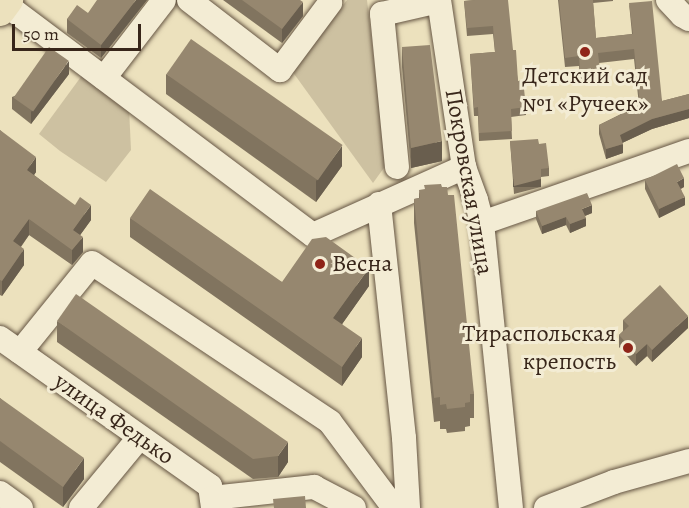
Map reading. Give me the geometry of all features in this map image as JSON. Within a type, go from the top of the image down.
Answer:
[{"type":"street","points":[[104,78],[164,0]]},
{"type":"street","points":[[189,0],[280,70],[330,1]]},
{"type":"street","points":[[668,0],[689,19]]},
{"type":"street","points":[[398,167],[381,7],[439,1]]},
{"type":"street","name":"Покровская улица","points":[[439,1],[464,167],[482,223],[511,508]]},
{"type":"street","points":[[4,5],[313,235],[464,167]]},
{"type":"street","points":[[482,223],[689,151]]},
{"type":"street","points":[[379,204],[404,438],[408,508]]},
{"type":"street","points":[[20,352],[92,263],[330,422],[394,508]]},
{"type":"street","name":"улица Федько","points":[[0,338],[210,486],[212,503]]},
{"type":"street","points":[[81,508],[139,438]]},
{"type":"street","points":[[546,508],[614,482],[689,460]]},
{"type":"street","points":[[212,503],[314,487],[354,508]]},
{"type":"street","points":[[0,493],[21,508]]},
{"type":"shaded area","points":[[347,0],[367,0],[386,165],[373,183],[292,71]]},
{"type":"shaded area","points":[[83,74],[129,108],[131,150],[106,182],[39,134]]},
{"type":"building","points":[[97,0],[136,0],[101,45],[67,19],[77,5],[88,13]]},
{"type":"building","points":[[242,0],[300,0],[303,2],[282,29]]},
{"type":"building","points":[[508,0],[513,50],[516,50],[518,81],[523,80],[526,107],[511,109],[512,131],[479,133],[478,107],[474,108],[470,54],[495,52],[493,26],[467,28],[464,1]]},
{"type":"building","points":[[559,0],[593,0],[596,38],[633,34],[629,3],[652,1],[662,101],[689,94],[689,109],[652,119],[620,135],[623,144],[606,149],[599,125],[640,105],[634,49],[598,53],[600,70],[580,72],[579,56],[565,58]]},
{"type":"building","points":[[191,39],[343,145],[318,180],[166,74]]},
{"type":"building","points":[[430,45],[442,141],[411,148],[402,47]]},
{"type":"building","points":[[49,47],[69,61],[33,112],[13,98]]},
{"type":"building","points":[[0,130],[36,157],[27,170],[75,205],[80,197],[91,205],[73,230],[83,237],[72,250],[29,219],[13,241],[24,249],[2,281],[0,280]]},
{"type":"building","points":[[538,139],[539,144],[546,143],[549,168],[541,169],[541,179],[514,186],[510,141]]},
{"type":"building","points":[[677,164],[684,178],[677,182],[685,197],[659,209],[645,180]]},
{"type":"building","points":[[441,184],[442,187],[447,187],[448,195],[454,195],[474,394],[470,394],[470,402],[465,403],[465,407],[447,409],[446,404],[440,405],[440,397],[434,398],[414,199],[420,198],[419,190],[425,189],[424,185]]},
{"type":"building","points":[[150,189],[282,282],[312,239],[326,237],[369,268],[333,318],[362,338],[342,367],[130,218]]},
{"type":"building","points":[[587,193],[592,205],[582,209],[586,218],[570,224],[566,217],[542,226],[536,211]]},
{"type":"building","points":[[660,285],[688,316],[652,350],[647,344],[636,354],[619,335],[629,326],[623,320]]},
{"type":"building","points":[[76,294],[288,442],[278,456],[253,459],[57,321]]},
{"type":"building","points":[[0,398],[84,458],[63,487],[0,441]]},
{"type":"building","points":[[305,496],[306,508],[274,508],[273,499]]},
{"type":"place","name":"Детский сад №1 «Ручеек»","points":[[585,52]]},
{"type":"place","name":"Весна","points":[[320,264]]},
{"type":"place","name":"Тираспольская крепость","points":[[628,348]]}]
